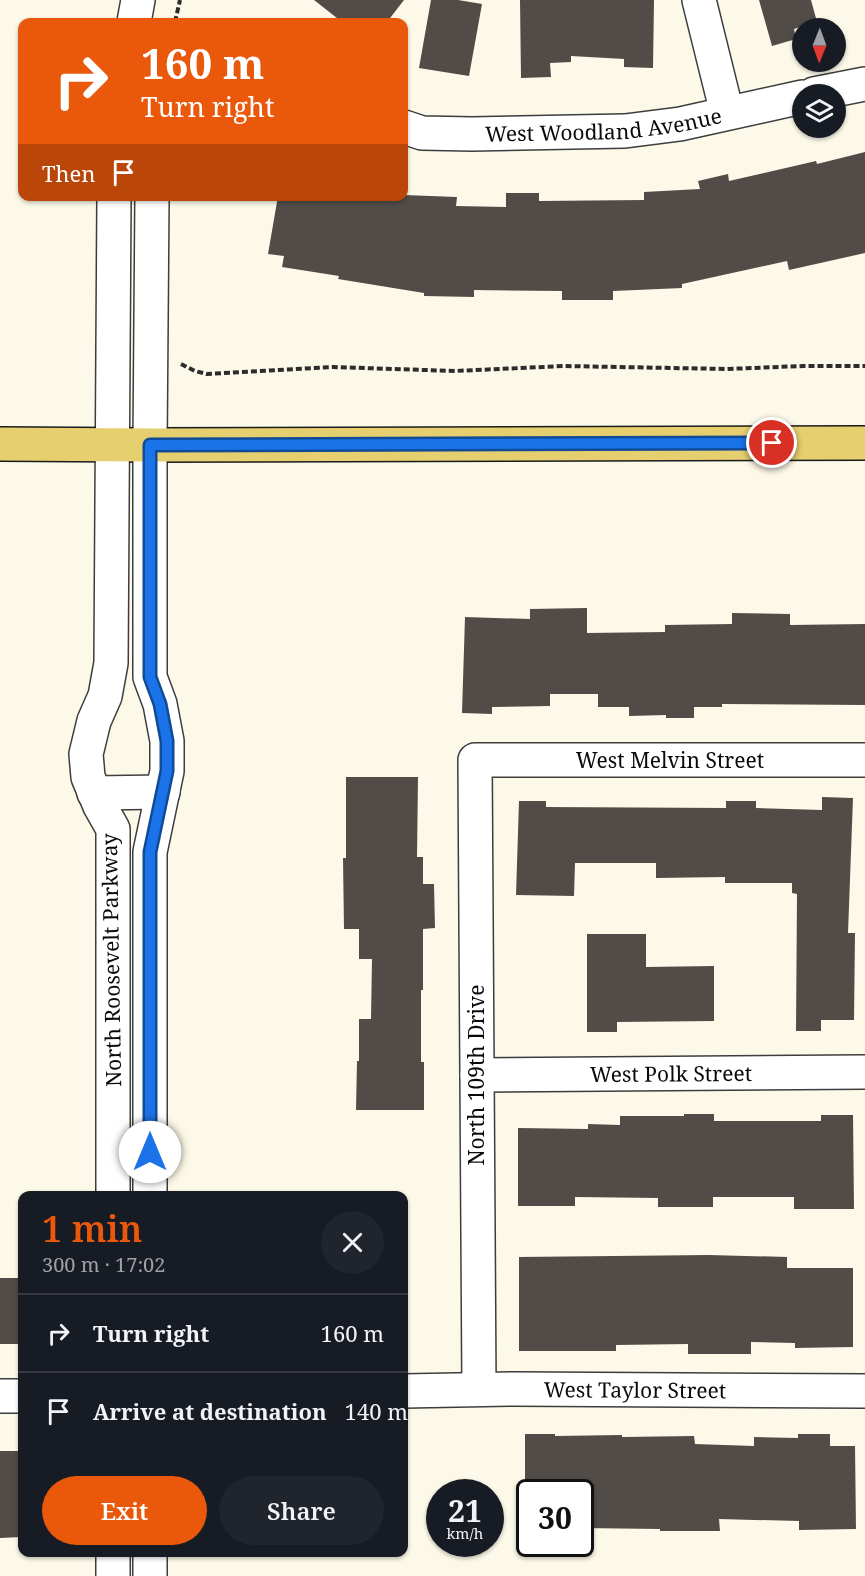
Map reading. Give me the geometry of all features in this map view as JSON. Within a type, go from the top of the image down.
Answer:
[{"type":"main road","points":[[0,444],[865,443]]},
{"type":"street","points":[[135,18],[138,0]]},
{"type":"street","points":[[699,0],[727,113]]},
{"type":"street","points":[[846,88],[865,84]]},
{"type":"street","name":"West Woodland Avenue","points":[[408,128],[422,133],[462,134],[625,131],[680,124],[792,99]]},
{"type":"street","name":"North Roosevelt Parkway","points":[[113,1191],[113,829],[94,794],[88,777],[86,754],[94,721],[105,696],[111,663],[114,201]]},
{"type":"street","name":"North Roosevelt Parkway","points":[[150,1191],[150,852],[167,771],[167,741],[160,704],[150,677],[152,201]]},
{"type":"street","name":"West Melvin Street","points":[[475,760],[865,760]]},
{"type":"street","name":"North 109th Drive","points":[[475,760],[478,1389]]},
{"type":"street","points":[[94,794],[163,792]]},
{"type":"street","points":[[113,955],[150,954]]},
{"type":"street","name":"West Polk Street","points":[[477,1075],[865,1072]]},
{"type":"street","name":"West Taylor Street","points":[[408,1391],[478,1389],[865,1391]]},
{"type":"street","points":[[0,1396],[18,1396]]},
{"type":"street","points":[[113,1557],[113,1576]]},
{"type":"street","points":[[150,1557],[150,1576]]},
{"type":"path","points":[[176,18],[180,0]]},
{"type":"path","points":[[177,356],[180,364],[207,374],[333,367],[455,370],[564,366],[728,369],[865,366]]},
{"type":"building","points":[[314,0],[404,0],[390,18],[337,18]]},
{"type":"building","points":[[431,0],[458,0],[482,4],[469,76],[419,68]]},
{"type":"building","points":[[520,0],[654,0],[653,68],[624,67],[624,59],[571,56],[571,62],[550,63],[551,77],[521,78]]},
{"type":"building","points":[[759,0],[811,0],[816,18],[792,18],[792,40],[772,46]]},
{"type":"building","points":[[865,152],[865,253],[789,270],[787,261],[682,284],[682,288],[613,291],[613,300],[562,300],[562,291],[474,290],[474,297],[424,296],[424,293],[282,267],[284,256],[268,254],[277,201],[408,201],[408,195],[457,197],[456,206],[506,207],[506,193],[539,193],[539,201],[644,200],[644,192],[700,189],[698,181],[728,174],[729,181],[816,161],[817,164]]},
{"type":"building","points":[[587,608],[587,633],[665,632],[665,625],[732,624],[732,613],[790,614],[790,625],[865,624],[865,705],[722,704],[722,707],[694,707],[694,718],[666,718],[666,715],[629,716],[629,707],[598,707],[598,694],[550,694],[550,706],[492,707],[492,714],[462,713],[465,617],[530,619],[530,609]]},
{"type":"building","points":[[346,777],[418,777],[417,857],[423,857],[423,884],[434,884],[435,928],[423,929],[421,1062],[424,1062],[424,1110],[356,1110],[359,1019],[371,1019],[372,959],[359,959],[359,929],[344,929],[343,858],[346,858]]},
{"type":"building","points":[[822,797],[853,798],[848,933],[855,933],[854,1020],[821,1020],[821,1031],[796,1031],[797,894],[792,893],[792,883],[725,883],[725,877],[656,878],[656,863],[575,863],[574,896],[516,895],[519,801],[546,801],[546,807],[726,808],[726,801],[756,801],[756,808],[822,810]]},
{"type":"building","points":[[587,934],[646,934],[646,967],[714,966],[714,1021],[617,1022],[617,1032],[587,1032]]},
{"type":"building","points":[[684,1114],[714,1114],[714,1121],[821,1121],[821,1115],[853,1115],[854,1209],[794,1209],[794,1197],[713,1197],[713,1207],[658,1207],[658,1198],[575,1197],[575,1206],[518,1206],[518,1128],[588,1129],[588,1124],[620,1125],[620,1116],[684,1116]]},
{"type":"building","points":[[709,1255],[787,1257],[787,1268],[853,1268],[853,1347],[795,1348],[795,1343],[751,1342],[751,1354],[688,1354],[688,1344],[616,1345],[616,1351],[519,1351],[519,1257]]},
{"type":"building","points":[[0,1278],[18,1278],[18,1344],[0,1344]]},
{"type":"building","points":[[525,1434],[622,1435],[622,1437],[694,1436],[695,1444],[754,1446],[754,1437],[798,1438],[798,1434],[830,1434],[830,1446],[855,1446],[856,1529],[799,1530],[799,1521],[719,1519],[720,1531],[594,1528],[594,1479],[525,1479]]},
{"type":"building","points":[[0,1451],[18,1451],[18,1537],[0,1538]]},
{"type":"route","points":[[150,1152],[150,852],[167,771],[167,741],[160,704],[150,677],[150,445],[772,443]]}]
